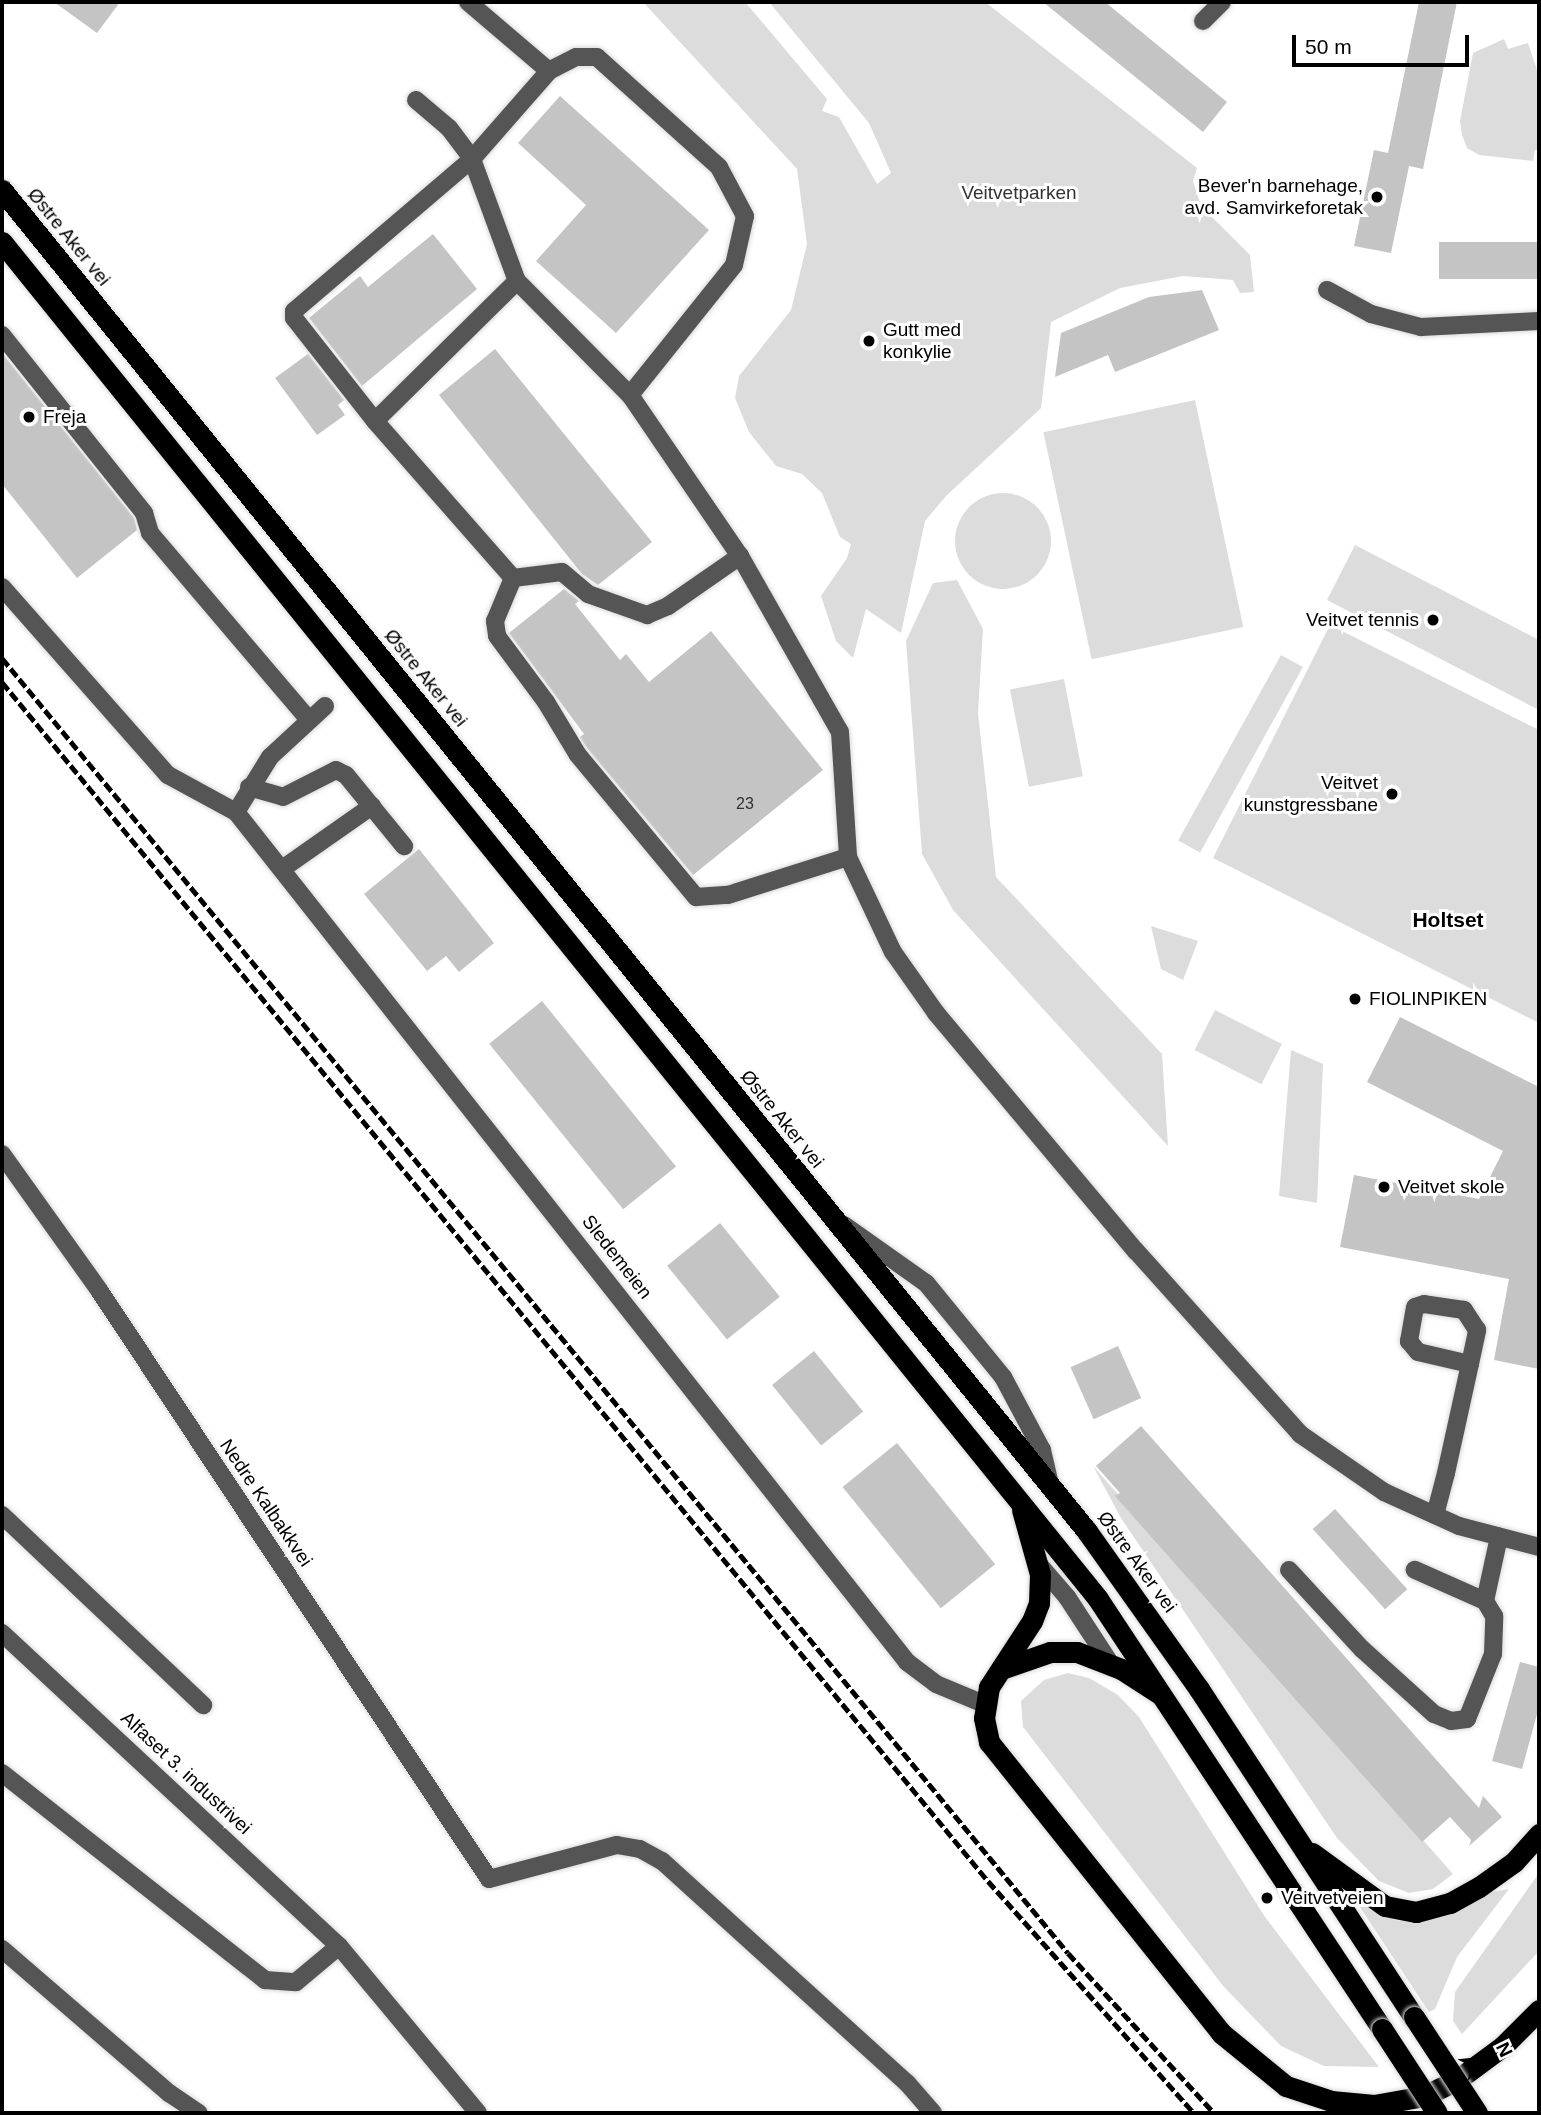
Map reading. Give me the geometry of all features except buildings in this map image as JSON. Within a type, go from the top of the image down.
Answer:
[{"type":"highway","name":"Østre Aker vei","points":[[2,190],[1049,1484],[1161,1632],[1477,2113]]},
{"type":"highway","points":[[2,242],[1098,1599],[1167,1699],[1437,2113]]},
{"type":"highway","points":[[1019,1498],[1036,1561],[1038,1603],[984,1704],[989,1742],[1008,1771],[1196,2005],[1248,2058],[1286,2086],[1310,2096],[1356,2105],[1424,2096],[1471,2072],[1539,2010]]},
{"type":"highway","points":[[1001,1669],[1050,1652],[1077,1651],[1110,1663],[1167,1699]]},
{"type":"highway","points":[[1299,1842],[1385,1906],[1416,1912],[1464,1896],[1514,1862],[1539,1834]]},
{"type":"street","points":[[468,2],[549,71]]},
{"type":"street","points":[[1203,21],[1222,2]]},
{"type":"street","points":[[513,578],[375,421],[294,318],[294,311],[472,159],[549,71],[576,57],[597,57],[719,167],[745,216],[734,265],[630,395]]},
{"type":"street","points":[[416,100],[450,128],[472,159],[517,281],[630,395],[740,556],[840,732],[848,857],[893,952],[936,1013],[1154,1271],[1300,1434],[1384,1493],[1435,1515],[1499,1537],[1539,1546]]},
{"type":"street","points":[[375,421],[517,281]]},
{"type":"street","points":[[1327,290],[1371,314],[1421,327],[1539,321]]},
{"type":"street","points":[[2,335],[144,513],[150,533],[309,720]]},
{"type":"street","points":[[513,578],[562,572],[588,593],[647,615],[668,606],[740,556]]},
{"type":"street","points":[[513,578],[495,621],[496,636],[546,702],[578,755],[695,897],[728,895],[848,857]]},
{"type":"street","points":[[2,587],[168,775],[236,812],[270,757],[325,706]]},
{"type":"street","points":[[249,787],[283,797],[336,770],[372,806],[404,846]]},
{"type":"street","points":[[282,869],[372,806]]},
{"type":"street","name":"Sledemeien","points":[[236,812],[907,1662],[936,1684],[984,1704]]},
{"type":"street","name":"Nedre Kalbakkvei","points":[[2,1154],[99,1290],[489,1879],[617,1845],[640,1849],[662,1861],[907,2083],[933,2113]]},
{"type":"street","points":[[830,1215],[926,1283],[996,1368],[1027,1415],[1042,1450],[1049,1484]]},
{"type":"street","points":[[1435,1515],[1470,1364]]},
{"type":"street","points":[[2,1515],[203,1705]]},
{"type":"street","points":[[1485,1601],[1499,1537]]},
{"type":"street","points":[[1036,1561],[1067,1597],[1110,1663]]},
{"type":"street","points":[[1289,1570],[1362,1649],[1434,1714],[1451,1721],[1467,1719],[1493,1654],[1498,1626],[1485,1601],[1415,1570]]},
{"type":"street","name":"Alfaset 3. industrivei","points":[[2,1633],[339,1946],[478,2113]]},
{"type":"street","points":[[2,1773],[265,1980],[296,1982],[339,1946]]},
{"type":"street","points":[[2,1950],[169,2094],[199,2113]]},
{"type":"green space","name":"Veitvetparken","points":[[643,2],[745,2],[827,99],[822,111],[839,117],[877,184],[891,173],[869,123],[769,2],[985,2],[1197,168],[1193,181],[1201,206],[1250,255],[1254,292],[1240,293],[1233,280],[1183,276],[1120,288],[1051,322],[1041,408],[946,496],[925,521],[901,633],[866,609],[853,658],[836,641],[821,596],[847,558],[851,544],[840,537],[822,493],[802,474],[776,466],[749,432],[735,398],[739,376],[791,310],[807,244],[797,169]]},
{"type":"green space","points":[[1504,39],[1508,49],[1528,43],[1539,76],[1539,150],[1535,150],[1533,161],[1479,155],[1467,148],[1462,135],[1460,121],[1473,53]]},
{"type":"green space","points":[[1195,400],[1243,627],[1092,659],[1043,432]]},
{"type":"green space","points":[[1003,493],[1021,497],[1037,507],[1047,523],[1051,541],[1047,559],[1037,575],[1021,585],[1003,589],[985,585],[969,575],[959,559],[955,541],[959,523],[969,507],[985,497]]},
{"type":"green space","name":"Veitvet tennis","points":[[1355,545],[1539,640],[1539,710],[1327,600]]},
{"type":"green space","points":[[957,580],[983,629],[978,713],[996,877],[1162,1054],[1168,1146],[953,910],[922,854],[906,641],[933,583]]},
{"type":"green space","name":"Veitvet kunstgressbane","points":[[1330,625],[1539,730],[1539,1023],[1213,858]]},
{"type":"green space","points":[[1281,655],[1303,667],[1200,853],[1178,840]]},
{"type":"green space","points":[[1064,679],[1083,776],[1029,787],[1010,689]]},
{"type":"green space","points":[[1151,926],[1198,941],[1183,980],[1161,969]]},
{"type":"green space","points":[[1215,1010],[1282,1044],[1261,1084],[1195,1050]]},
{"type":"green space","points":[[1291,1050],[1323,1064],[1317,1203],[1279,1196]]},
{"type":"green space","points":[[1093,1466],[1453,1874],[1433,1889],[1409,1893],[1379,1881],[1337,1838],[1121,1518]]},
{"type":"green space","points":[[1068,1673],[1089,1678],[1118,1695],[1139,1717],[1265,1917],[1379,2067],[1324,2066],[1281,2046],[1224,1987],[1023,1727],[1021,1701],[1044,1680]]},
{"type":"green space","points":[[1539,1873],[1539,1951],[1462,2034],[1453,2021],[1455,1992]]},
{"type":"green space","points":[[1509,1889],[1457,1957],[1435,2009],[1429,2012],[1352,1895],[1394,1920],[1415,1923],[1452,1914],[1485,1893]]},
{"type":"railway","points":[[2,658],[1068,1953],[1214,2113]]},
{"type":"railway","points":[[2,682],[988,1881],[1194,2113]]},
{"type":"place","name":"Bever'n barnehage, avd. Samvirkeforetak","points":[[1377,197]]},
{"type":"place","name":"Gutt med konkylie","points":[[869,341]]},
{"type":"place","name":"Freja","points":[[29,417]]},
{"type":"place","name":"Veitvet tennis","points":[[1433,620]]},
{"type":"place","name":"Veitvet kunstgressbane","points":[[1392,794]]},
{"type":"place","name":"FIOLINPIKEN","points":[[1355,999]]},
{"type":"place","name":"Veitvet skole","points":[[1384,1187]]},
{"type":"place","name":"Veitvetveien","points":[[1267,1898]]},
{"type":"district","name":"Holtset","points":[[1448,920]]}]
